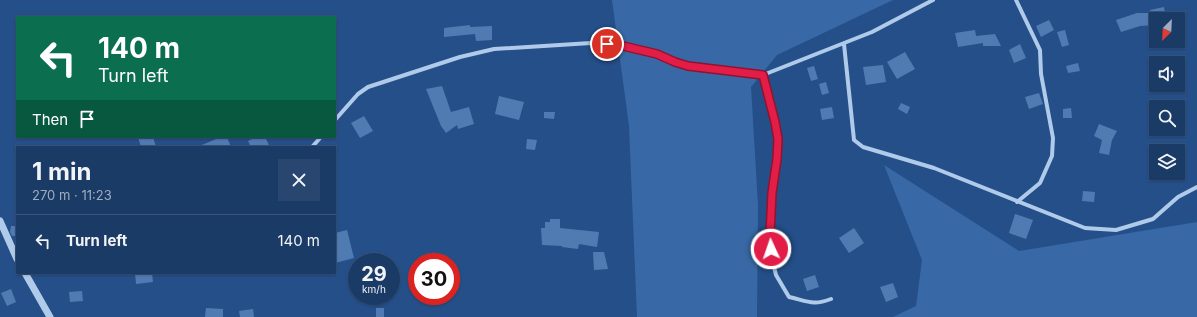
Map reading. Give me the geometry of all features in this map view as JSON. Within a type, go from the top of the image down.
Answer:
[{"type":"street","points":[[336,119],[358,94],[368,87],[425,70],[460,57],[494,49],[591,43],[623,46],[657,54],[688,66],[763,75],[872,32],[933,0]]},
{"type":"street","points":[[1016,0],[1040,50],[1041,74],[1053,138],[1052,156],[1040,183],[1016,202]]},
{"type":"street","points":[[844,44],[854,140],[863,147],[934,168],[1016,202],[1085,228],[1116,230],[1152,219],[1178,197],[1197,187]]},
{"type":"street","points":[[763,75],[778,139],[777,159],[772,193],[770,235],[776,275],[789,297],[811,303],[831,299]]},
{"type":"street","points":[[313,146],[320,138]]},
{"type":"street","points":[[0,221],[2,230],[16,255]]},
{"type":"street","points":[[26,274],[50,317]]},
{"type":"shaded area","points":[[612,0],[893,0],[777,55],[751,87],[758,205],[757,317],[637,317],[629,126]]},
{"type":"shaded area","points":[[884,165],[1019,251],[1197,222],[1197,317],[893,317],[916,306],[922,260]]},
{"type":"building","points":[[1164,7],[1165,12],[1151,12],[1150,10]]},
{"type":"building","points":[[1137,13],[1149,13],[1149,25],[1140,26],[1121,32],[1116,20]]},
{"type":"building","points":[[1049,20],[1054,30],[1041,37],[1036,26]]},
{"type":"building","points":[[470,25],[470,27],[492,26],[492,40],[476,41],[475,34],[444,37],[444,28]]},
{"type":"building","points":[[975,30],[976,36],[995,34],[1001,46],[983,46],[983,43],[958,47],[955,33]]},
{"type":"building","points":[[1065,30],[1069,45],[1062,47],[1057,32]]},
{"type":"building","points":[[1020,44],[1026,58],[1014,63],[1009,50]]},
{"type":"building","points":[[905,52],[915,69],[897,79],[887,62]]},
{"type":"building","points":[[1078,63],[1080,71],[1068,73],[1066,66]]},
{"type":"building","points":[[883,65],[886,82],[866,85],[863,67]]},
{"type":"building","points":[[814,66],[818,79],[811,81],[807,68]]},
{"type":"building","points":[[826,82],[829,93],[822,95],[819,84]]},
{"type":"building","points":[[442,86],[451,112],[469,107],[474,124],[458,129],[457,125],[446,133],[441,126],[426,89]]},
{"type":"building","points":[[1039,93],[1043,104],[1029,109],[1025,97]]},
{"type":"building","points":[[499,96],[524,102],[519,120],[495,114]]},
{"type":"building","points":[[901,103],[910,107],[907,114],[898,109]]},
{"type":"building","points":[[832,107],[834,118],[822,120],[820,109]]},
{"type":"building","points":[[1071,108],[1072,118],[1063,118],[1063,109]]},
{"type":"building","points":[[544,112],[555,112],[554,119],[544,118]]},
{"type":"building","points":[[364,116],[373,131],[360,138],[351,123]]},
{"type":"building","points":[[1099,124],[1117,131],[1112,140],[1109,155],[1099,153],[1102,140],[1094,136]]},
{"type":"building","points":[[138,138],[153,138],[156,146],[141,146]]},
{"type":"building","points":[[219,138],[227,138],[231,146],[199,146]]},
{"type":"building","points":[[254,138],[266,138],[270,146],[250,146],[248,141]]},
{"type":"building","points":[[527,139],[537,140],[535,150],[526,149]]},
{"type":"building","points":[[1083,191],[1095,192],[1094,202],[1082,201]]},
{"type":"building","points":[[1015,214],[1033,220],[1026,239],[1009,233]]},
{"type":"building","points":[[550,219],[560,219],[560,228],[599,232],[597,247],[579,244],[578,249],[562,246],[542,245],[541,228],[545,228],[545,222],[550,222]]},
{"type":"building","points":[[11,226],[16,226],[16,236],[12,236],[10,232]]},
{"type":"building","points":[[854,228],[864,243],[849,253],[839,238]]},
{"type":"building","points":[[347,230],[353,253],[348,253],[348,260],[336,263],[336,233]]},
{"type":"building","points":[[593,252],[604,252],[608,269],[594,270]]},
{"type":"building","points":[[135,274],[152,274],[153,282],[136,284]]},
{"type":"building","points":[[815,275],[819,287],[807,291],[803,279]]},
{"type":"building","points":[[893,283],[898,297],[886,302],[880,287]]},
{"type":"building","points":[[11,289],[16,302],[7,306],[1,293]]},
{"type":"building","points":[[82,291],[83,301],[70,302],[69,292]]},
{"type":"building","points":[[206,308],[223,309],[223,317],[205,317]]},
{"type":"building","points":[[376,308],[384,308],[384,317],[376,317]]},
{"type":"building","points":[[253,309],[254,317],[240,317],[239,311]]},
{"type":"route","points":[[607,44],[657,54],[688,66],[763,75],[778,139],[777,159],[772,193],[770,235],[771,249]]}]
